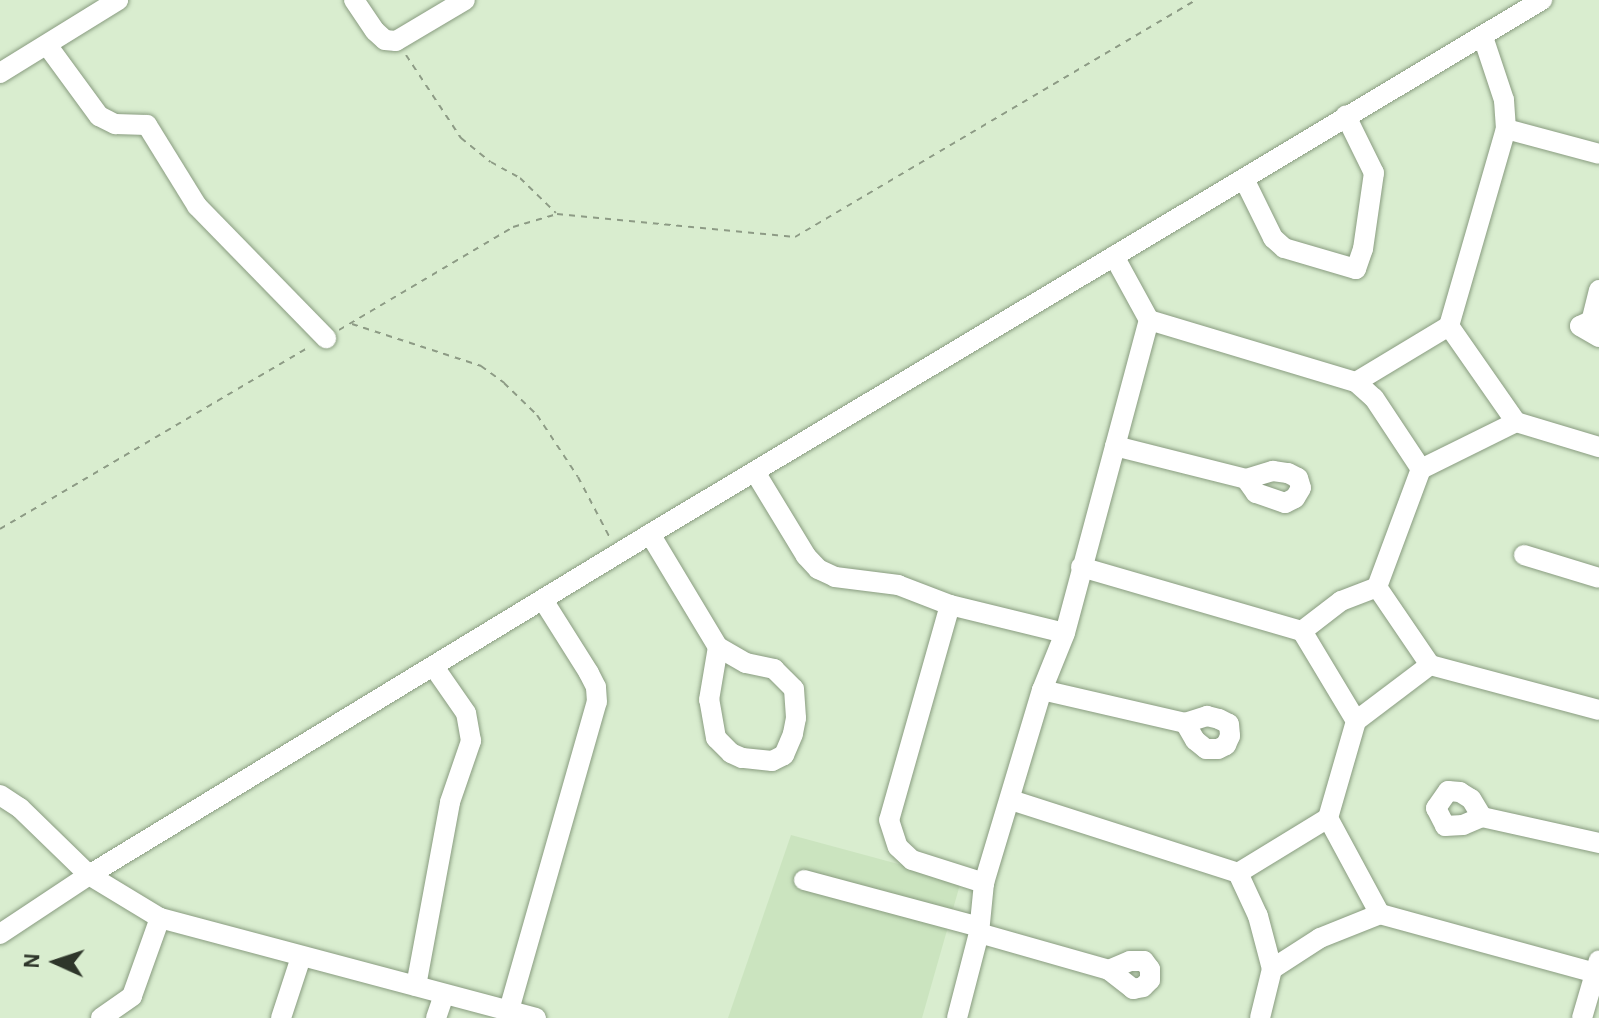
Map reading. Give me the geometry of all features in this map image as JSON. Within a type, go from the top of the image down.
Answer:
[{"type":"street","points":[[0,73],[118,0]]},
{"type":"street","points":[[354,0],[375,31],[385,40],[396,41],[465,0]]},
{"type":"street","points":[[0,934],[89,875],[650,534],[1245,181],[1346,116],[1542,0]]},
{"type":"street","points":[[1356,382],[1449,326],[1506,129],[1504,100],[1483,37]]},
{"type":"street","points":[[47,45],[99,116],[115,124],[147,125],[197,206],[326,338]]},
{"type":"street","points":[[1245,181],[1273,238],[1284,248],[1356,269],[1366,233],[1374,173],[1346,116]]},
{"type":"street","points":[[1506,129],[1599,154]]},
{"type":"street","points":[[957,1018],[979,930],[984,883],[1042,690],[1065,633],[1149,320],[1114,256]]},
{"type":"street","points":[[1599,290],[1591,321],[1580,326],[1599,337]]},
{"type":"street","points":[[1149,320],[1356,382],[1374,398],[1421,469]]},
{"type":"street","points":[[1449,326],[1516,422],[1599,447]]},
{"type":"street","points":[[1302,631],[1341,601],[1377,587],[1421,469],[1516,422]]},
{"type":"street","points":[[1115,446],[1246,479]]},
{"type":"street","points":[[755,472],[806,556],[818,569],[835,577],[898,585],[950,605],[1065,633]]},
{"type":"street","points":[[650,534],[718,647],[746,663],[774,669],[794,689],[796,718],[784,755],[772,761],[742,758],[731,753],[716,738],[709,700],[718,647]]},
{"type":"street","points":[[1524,555],[1599,578]]},
{"type":"street","points":[[1081,567],[1302,631],[1356,721]]},
{"type":"street","points":[[1377,587],[1430,665],[1599,710]]},
{"type":"street","points":[[509,1010],[597,702],[596,687],[589,673],[543,600]]},
{"type":"street","points":[[950,605],[889,820],[898,847],[912,860],[984,883]]},
{"type":"street","points":[[1238,873],[1328,818],[1356,721],[1430,665]]},
{"type":"street","points":[[416,986],[450,802],[471,741],[466,713],[434,667]]},
{"type":"street","points":[[1042,690],[1185,723]]},
{"type":"street","points":[[0,795],[20,808],[89,875],[160,918],[536,1018]]},
{"type":"street","points":[[1011,800],[1238,873],[1258,916],[1272,969],[1260,1018]]},
{"type":"street","points":[[1482,817],[1599,843]]},
{"type":"street","points":[[1328,818],[1380,914]]},
{"type":"street","points":[[804,880],[1109,970]]},
{"type":"street","points":[[1272,969],[1320,938],[1380,914],[1597,967],[1582,1018]]},
{"type":"street","points":[[101,1018],[132,996],[160,918]]},
{"type":"street","points":[[281,1018],[301,957]]},
{"type":"street","points":[[436,1018],[444,995]]},
{"type":"path","points":[[0,529],[513,227],[557,214],[795,237],[1196,0]]},
{"type":"path","points":[[396,41],[461,138],[491,162],[520,178],[557,214]]},
{"type":"path","points":[[350,323],[481,366],[504,383],[537,415],[578,477],[618,554]]},
{"type":"shaded area","points":[[791,835],[961,881],[922,1018],[728,1018]]}]
